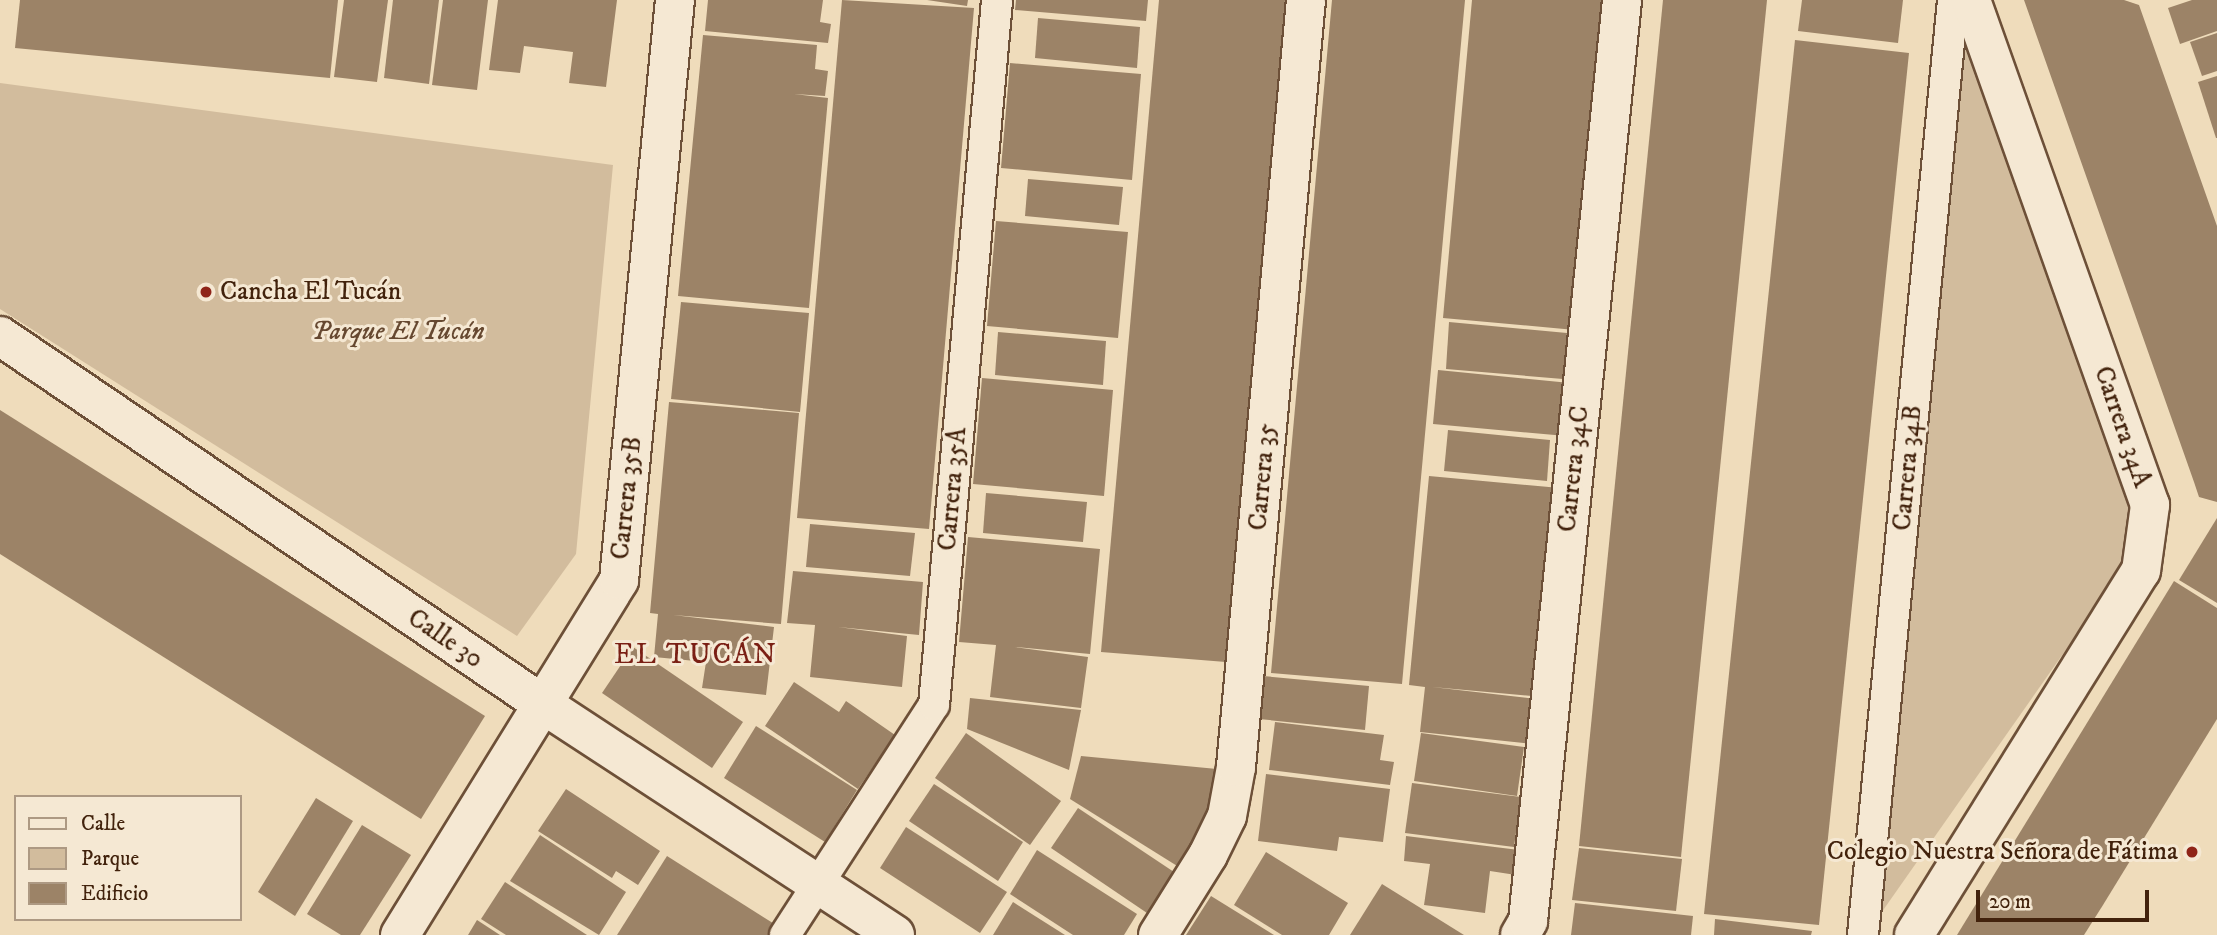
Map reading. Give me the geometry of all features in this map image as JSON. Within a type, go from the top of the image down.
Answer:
[{"type":"street","name":"Carrera 35B","points":[[400,935],[619,580],[675,0]]},
{"type":"street","name":"Carrera 35","points":[[1158,935],[1208,855],[1227,816],[1236,767],[1307,0]]},
{"type":"street","name":"Carrera 34C","points":[[1520,935],[1528,921],[1622,0]]},
{"type":"street","name":"Carrera 34A","points":[[1914,935],[2141,571],[2150,505],[1972,0]]},
{"type":"street","name":"Calle 30","points":[[0,337],[541,704],[895,935]]},
{"type":"lane","name":"Carrera 35A","points":[[785,935],[934,705],[997,0]]},
{"type":"lane","name":"Carrera 34B","points":[[1863,935],[1953,0]]},
{"type":"green space","points":[[1960,31],[1971,33],[2131,505],[2124,567],[1879,916]]},
{"type":"green space","name":"Parque El Tucán","points":[[0,83],[613,165],[576,554],[517,636],[0,309]]},
{"type":"building","points":[[20,0],[338,0],[330,78],[15,48]]},
{"type":"building","points":[[344,0],[388,0],[377,82],[334,77]]},
{"type":"building","points":[[393,0],[439,0],[429,84],[384,78]]},
{"type":"building","points":[[443,0],[488,0],[477,90],[432,85]]},
{"type":"building","points":[[498,0],[617,0],[606,87],[569,83],[573,52],[524,46],[520,73],[489,70]]},
{"type":"building","points":[[708,0],[823,0],[820,22],[831,24],[828,43],[705,31]]},
{"type":"building","points":[[842,0],[974,8],[929,529],[797,518]]},
{"type":"building","points":[[927,0],[968,0],[967,6]]},
{"type":"building","points":[[1016,0],[1148,0],[1146,21],[1015,10]]},
{"type":"building","points":[[1159,0],[1285,0],[1226,662],[1101,652]]},
{"type":"building","points":[[1332,0],[1465,0],[1402,684],[1271,673]]},
{"type":"building","points":[[1472,0],[1605,0],[1575,330],[1443,318]]},
{"type":"building","points":[[1663,0],[1767,0],[1681,857],[1579,846]]},
{"type":"building","points":[[1802,0],[1903,0],[1898,43],[1798,31]]},
{"type":"building","points":[[2024,0],[2124,0],[2139,5],[2217,226],[2217,502],[2199,497]]},
{"type":"building","points":[[2192,0],[2217,0],[2217,31],[2180,44],[2168,8]]},
{"type":"building","points":[[1038,18],[1140,27],[1137,68],[1035,58]]},
{"type":"building","points":[[2217,33],[2217,71],[2202,76],[2190,42]]},
{"type":"building","points":[[703,35],[817,45],[815,69],[828,71],[825,96],[794,94],[828,98],[809,308],[678,296]]},
{"type":"building","points":[[1795,40],[1909,53],[1819,925],[1704,914]]},
{"type":"building","points":[[1010,63],[1141,74],[1132,180],[1001,168]]},
{"type":"building","points":[[2217,76],[2217,138],[2216,138],[2198,82]]},
{"type":"building","points":[[1028,179],[1123,187],[1119,225],[1025,216]]},
{"type":"building","points":[[996,221],[1128,232],[1118,338],[987,326]]},
{"type":"building","points":[[681,302],[809,313],[800,412],[671,399]]},
{"type":"building","points":[[1449,322],[1567,333],[1563,379],[1446,369]]},
{"type":"building","points":[[998,332],[1106,341],[1103,385],[995,375]]},
{"type":"building","points":[[1438,370],[1570,383],[1566,436],[1433,424]]},
{"type":"building","points":[[982,378],[1113,390],[1104,496],[973,484]]},
{"type":"building","points":[[669,402],[799,413],[781,624],[673,615],[774,627],[766,695],[702,688],[706,662],[654,657],[658,614],[650,613]]},
{"type":"building","points":[[0,410],[485,716],[421,819],[0,554]]},
{"type":"building","points":[[1448,430],[1550,440],[1547,481],[1444,471]]},
{"type":"building","points":[[1429,476],[1560,488],[1542,697],[1432,687],[1536,699],[1532,744],[1420,732],[1425,687],[1409,685]]},
{"type":"building","points":[[986,493],[1087,502],[1083,542],[983,533]]},
{"type":"building","points":[[2217,518],[2217,603],[2179,580]]},
{"type":"building","points":[[810,524],[915,533],[910,576],[806,567]]},
{"type":"building","points":[[968,537],[1100,549],[1090,654],[1015,647],[1088,657],[1081,708],[990,697],[996,645],[959,642]]},
{"type":"building","points":[[793,571],[923,582],[919,635],[838,627],[907,636],[902,687],[810,677],[815,625],[787,623]]},
{"type":"building","points":[[2174,581],[2217,608],[2217,719],[2103,905],[2084,935],[1957,935]]},
{"type":"building","points":[[633,647],[743,722],[712,768],[602,693]]},
{"type":"building","points":[[1263,676],[1369,686],[1365,730],[1259,719]]},
{"type":"building","points":[[794,682],[839,712],[846,701],[895,735],[858,789],[765,726]]},
{"type":"building","points":[[970,698],[1081,710],[1069,770],[967,729]]},
{"type":"building","points":[[1275,722],[1384,735],[1380,760],[1394,762],[1390,785],[1269,770]]},
{"type":"building","points":[[756,726],[857,790],[825,842],[724,778]]},
{"type":"building","points":[[966,733],[1061,801],[1030,845],[935,778]]},
{"type":"building","points":[[1421,733],[1524,747],[1517,796],[1414,781]]},
{"type":"building","points":[[1081,756],[1217,769],[1209,822],[1182,869],[1070,799]]},
{"type":"building","points":[[1266,774],[1390,789],[1383,842],[1339,837],[1337,851],[1258,841]]},
{"type":"building","points":[[1412,783],[1521,797],[1514,847],[1405,833]]},
{"type":"building","points":[[934,784],[1023,842],[998,881],[909,821]]},
{"type":"building","points":[[566,789],[660,851],[638,885],[616,871],[612,878],[538,831]]},
{"type":"building","points":[[316,798],[353,821],[295,916],[258,892]]},
{"type":"building","points":[[1078,808],[1174,872],[1147,913],[1051,848]]},
{"type":"building","points":[[362,825],[411,855],[360,935],[341,935],[307,914]]},
{"type":"building","points":[[906,827],[1007,892],[980,933],[880,868]]},
{"type":"building","points":[[540,835],[626,892],[599,935],[510,881]]},
{"type":"building","points":[[1406,836],[1519,850],[1516,875],[1490,871],[1485,913],[1424,905],[1430,864],[1404,861]]},
{"type":"building","points":[[1579,848],[1682,859],[1676,911],[1572,900]]},
{"type":"building","points":[[1037,850],[1137,914],[1124,935],[1073,935],[1010,894]]},
{"type":"building","points":[[1266,852],[1348,903],[1329,935],[1282,935],[1234,905]]},
{"type":"building","points":[[667,856],[776,925],[769,935],[617,935]]},
{"type":"building","points":[[505,882],[587,935],[506,935],[481,919]]},
{"type":"building","points":[[1382,884],[1464,935],[1350,935]]},
{"type":"building","points":[[1211,896],[1274,935],[1186,935]]},
{"type":"building","points":[[1013,902],[1065,935],[993,935]]},
{"type":"building","points":[[1575,903],[1693,916],[1691,935],[1571,935]]},
{"type":"building","points":[[1715,919],[1812,931],[1811,935],[1714,935]]},
{"type":"building","points":[[477,920],[500,935],[468,935]]},
{"type":"place","name":"Cancha El Tucán","points":[[206,292]]},
{"type":"place","name":"Colegio Nuestra Señora de Fátima","points":[[2192,852]]},
{"type":"district","name":"EL TUCÁN","points":[[696,655]]}]
